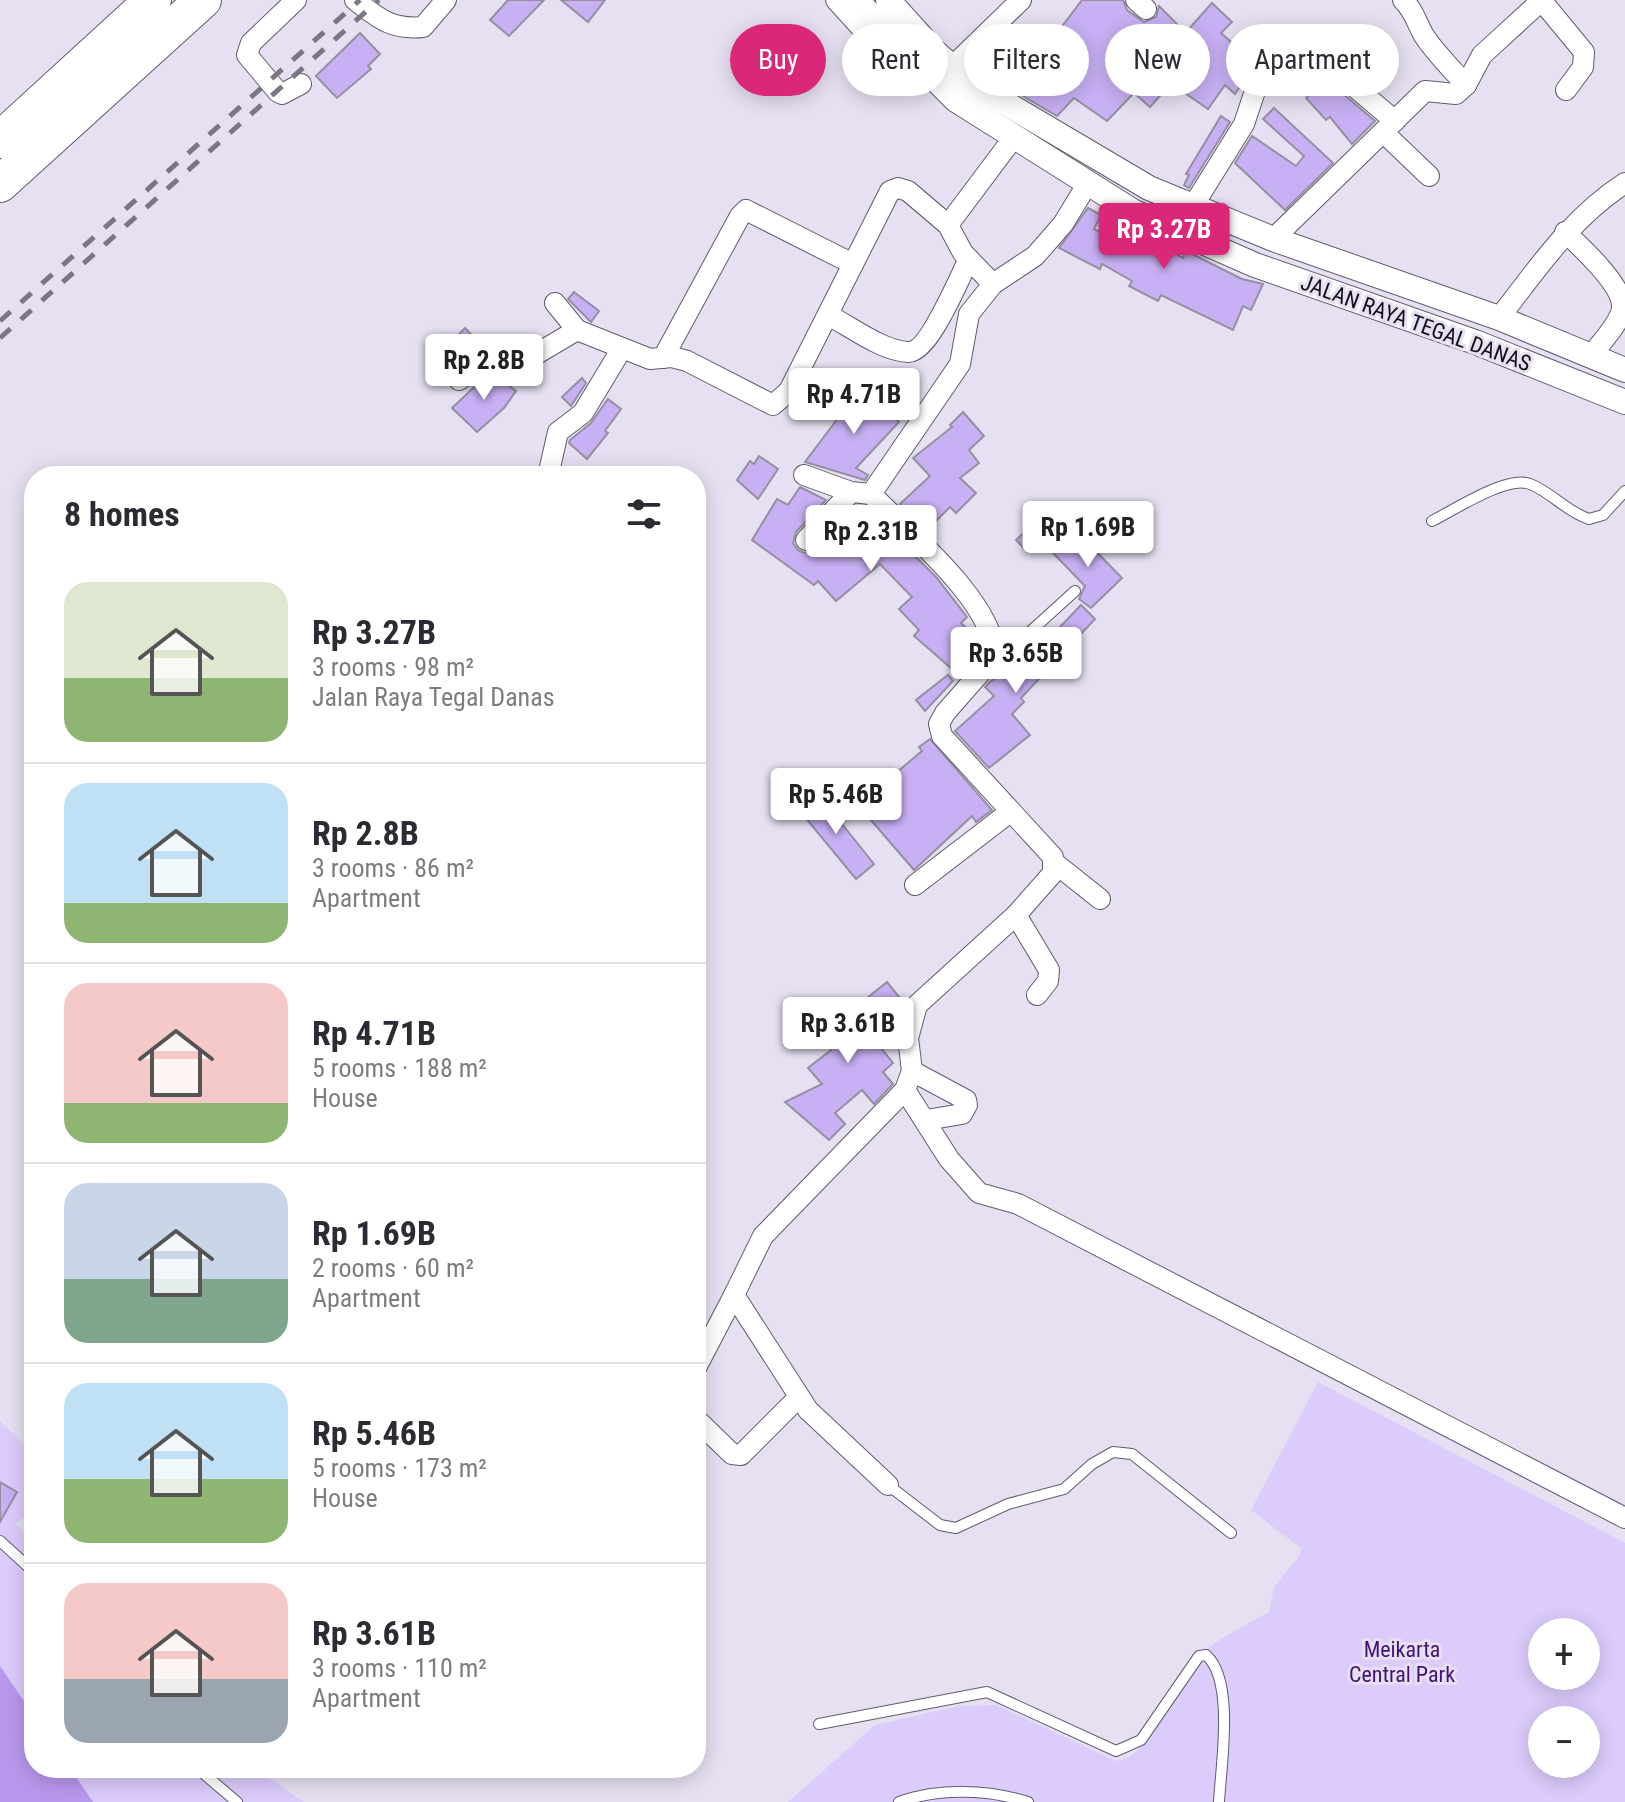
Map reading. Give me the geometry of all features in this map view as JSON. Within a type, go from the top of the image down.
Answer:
[{"type":"highway","points":[[0,114],[125,0]]},
{"type":"highway","points":[[0,140],[153,0]]},
{"type":"highway","points":[[0,169],[184,0]]},
{"type":"highway","points":[[0,184],[203,0]]},
{"type":"street","points":[[296,0],[251,43],[247,55],[278,92],[282,94],[301,84]]},
{"type":"street","points":[[355,0],[378,18],[402,29],[423,27],[446,0]]},
{"type":"street","points":[[836,0],[858,24]]},
{"type":"street","name":"JALAN RAYA TEGAL DANAS","points":[[856,0],[884,24]]},
{"type":"street","name":"JALAN RAYA TEGAL DANAS","points":[[888,0],[905,24]]},
{"type":"street","points":[[948,67],[1021,0]]},
{"type":"street","points":[[1403,0],[1415,11],[1428,40],[1466,85]]},
{"type":"street","points":[[1273,239],[1425,91],[1456,94],[1466,85],[1482,55],[1541,0],[1584,52],[1583,67],[1566,90]]},
{"type":"street","name":"JALAN RAYA TEGAL DANAS","points":[[948,77],[1149,188],[1273,239],[1499,318],[1625,370]]},
{"type":"street","name":"JALAN RAYA TEGAL DANAS","points":[[948,86],[956,100],[1134,212],[1255,265],[1475,342],[1625,402]]},
{"type":"street","points":[[1193,206],[1244,124],[1253,96]]},
{"type":"street","points":[[1361,96],[1429,176]]},
{"type":"street","points":[[948,225],[1014,137]]},
{"type":"street","points":[[806,540],[861,493],[947,385],[960,364],[969,314],[993,284],[1035,256],[1063,224],[1088,183]]},
{"type":"street","points":[[1499,318],[1565,232],[1592,206],[1625,183]]},
{"type":"street","points":[[555,303],[577,330],[650,359],[687,361],[773,405],[789,391],[890,191],[898,188],[908,191],[948,225],[969,259],[993,284]]},
{"type":"street","points":[[663,358],[746,210],[853,264]]},
{"type":"street","points":[[1565,232],[1604,273],[1621,300],[1620,316],[1591,356]]},
{"type":"street","points":[[828,315],[892,348],[913,351],[922,346],[932,331],[969,259]]},
{"type":"street","points":[[459,380],[483,362],[515,365],[523,362],[577,330]]},
{"type":"street","points":[[550,466],[558,432],[583,413],[621,350]]},
{"type":"street","points":[[804,475],[861,493],[967,594],[995,645],[995,656],[939,724],[942,736],[1056,864],[1100,899]]},
{"type":"street","points":[[915,885],[1010,812]]},
{"type":"street","points":[[1056,864],[1053,873],[1016,915],[917,1005],[908,1038],[908,1081],[949,1159],[979,1193],[1018,1204],[1625,1518]]},
{"type":"street","points":[[1016,915],[1049,970],[1048,981],[1037,995]]},
{"type":"street","points":[[908,1081],[966,1100],[962,1114],[926,1120]]},
{"type":"street","points":[[706,1337],[734,1295],[763,1236],[908,1081]]},
{"type":"street","points":[[734,1295],[799,1397],[840,1444],[888,1485]]},
{"type":"street","points":[[706,1429],[732,1454],[741,1455],[799,1397]]},
{"type":"lane","points":[[1432,521],[1498,488],[1517,483],[1532,485],[1589,519],[1603,515],[1625,491]]},
{"type":"lane","points":[[995,656],[1011,649],[1075,591]]},
{"type":"lane","points":[[888,1485],[940,1525],[956,1528],[1008,1504],[1064,1489],[1092,1464],[1113,1452],[1132,1454],[1231,1533]]},
{"type":"lane","points":[[0,1541],[24,1563]]},
{"type":"lane","points":[[819,1724],[987,1692],[1116,1751],[1141,1740],[1199,1656],[1206,1655],[1218,1672],[1224,1710],[1219,1802]]},
{"type":"lane","points":[[209,1778],[237,1802]]},
{"type":"lane","points":[[899,1802],[936,1793],[972,1792],[1028,1802]]},
{"type":"green space","name":"Meikarta Central Park","points":[[1318,1382],[1625,1543],[1625,1802],[788,1802],[875,1725],[959,1706],[996,1705],[1116,1761],[1127,1758],[1143,1744],[1162,1701],[1189,1665],[1213,1645],[1269,1612],[1274,1587],[1300,1555],[1301,1548],[1251,1510]]},
{"type":"green space","points":[[0,1421],[24,1445],[24,1517],[16,1524],[24,1533],[24,1778],[269,1778],[304,1802],[0,1802]]},
{"type":"shaded area","points":[[0,1666],[24,1701],[24,1778],[77,1778],[93,1802],[0,1802]]},
{"type":"building","points":[[508,0],[544,0],[509,36],[490,20]]},
{"type":"building","points":[[561,0],[605,0],[588,22]]},
{"type":"building","points":[[1082,0],[1123,0],[1127,10],[1144,22],[1156,17],[1159,6],[1177,24],[1105,24],[1105,96],[1131,96],[1107,121],[1074,98],[1057,116],[1023,96],[1089,96],[1089,24],[1064,24]]},
{"type":"building","points":[[1212,3],[1232,22],[1226,24],[1221,33],[1226,37],[1226,86],[1208,109],[1189,96],[1210,96],[1210,24],[1193,24]]},
{"type":"building","points":[[360,33],[380,54],[368,66],[371,69],[337,98],[316,76]]},
{"type":"building","points":[[1137,96],[1160,96],[1150,107]]},
{"type":"building","points":[[1346,96],[1375,121],[1352,144],[1330,117],[1326,120],[1306,98]]},
{"type":"building","points":[[1274,108],[1333,163],[1285,210],[1235,163],[1252,136],[1296,166],[1304,156],[1263,119]]},
{"type":"building","points":[[1221,116],[1230,122],[1189,188],[1184,185],[1189,175],[1186,174]]},
{"type":"building","points":[[1088,208],[1101,215],[1094,229],[1118,242],[1127,225],[1183,258],[1186,251],[1242,279],[1263,284],[1251,310],[1243,306],[1233,330],[1161,295],[1158,301],[1129,286],[1132,281],[1102,264],[1100,269],[1059,248]]},
{"type":"building","points":[[574,292],[599,311],[591,322],[568,299]]},
{"type":"building","points":[[465,328],[478,342],[456,360],[446,348]]},
{"type":"building","points":[[487,375],[495,376],[516,391],[504,408],[477,432],[452,408]]},
{"type":"building","points":[[582,378],[586,383],[571,406],[562,397]]},
{"type":"building","points":[[863,385],[899,422],[856,468],[868,475],[865,480],[805,462]]},
{"type":"building","points":[[608,399],[621,409],[605,431],[608,433],[587,459],[569,443],[570,440],[591,423]]},
{"type":"building","points":[[963,412],[984,436],[969,450],[979,463],[960,478],[976,493],[956,513],[950,507],[927,530],[900,504],[930,476],[913,458],[952,427],[950,425]]},
{"type":"building","points":[[759,456],[778,469],[758,499],[737,480],[750,461],[754,464]]},
{"type":"building","points":[[800,487],[826,500],[796,532],[793,543],[798,550],[804,553],[815,549],[841,521],[830,548],[873,514],[936,577],[967,617],[961,623],[978,639],[970,647],[978,655],[959,675],[914,636],[919,630],[899,609],[912,597],[880,564],[836,601],[818,581],[814,585],[752,540],[777,499],[788,505]]},
{"type":"building","points":[[1029,528],[1041,541],[1028,552],[1016,540]]},
{"type":"building","points":[[1076,531],[1122,578],[1091,608],[1079,599],[1085,586],[1053,553]]},
{"type":"building","points":[[1081,605],[1095,619],[1021,698],[1024,702],[1012,714],[1030,735],[989,768],[955,731],[994,696],[985,687],[990,682],[1015,663],[1020,669]]},
{"type":"building","points":[[948,675],[953,681],[925,711],[916,700]]},
{"type":"building","points":[[930,739],[992,810],[976,822],[972,816],[914,870],[858,805],[922,751],[919,747]]},
{"type":"building","points":[[818,794],[874,864],[856,879],[799,810]]},
{"type":"building","points":[[887,982],[900,998],[883,1012],[888,1018],[869,1033],[893,1063],[883,1072],[893,1084],[874,1104],[862,1090],[835,1113],[845,1124],[829,1140],[785,1102],[822,1084],[808,1068],[831,1050],[820,1036]]},
{"type":"building","points":[[0,1482],[17,1492],[0,1522]]},
{"type":"railway","points":[[0,321],[360,0]]},
{"type":"railway","points":[[0,338],[379,0]]}]
